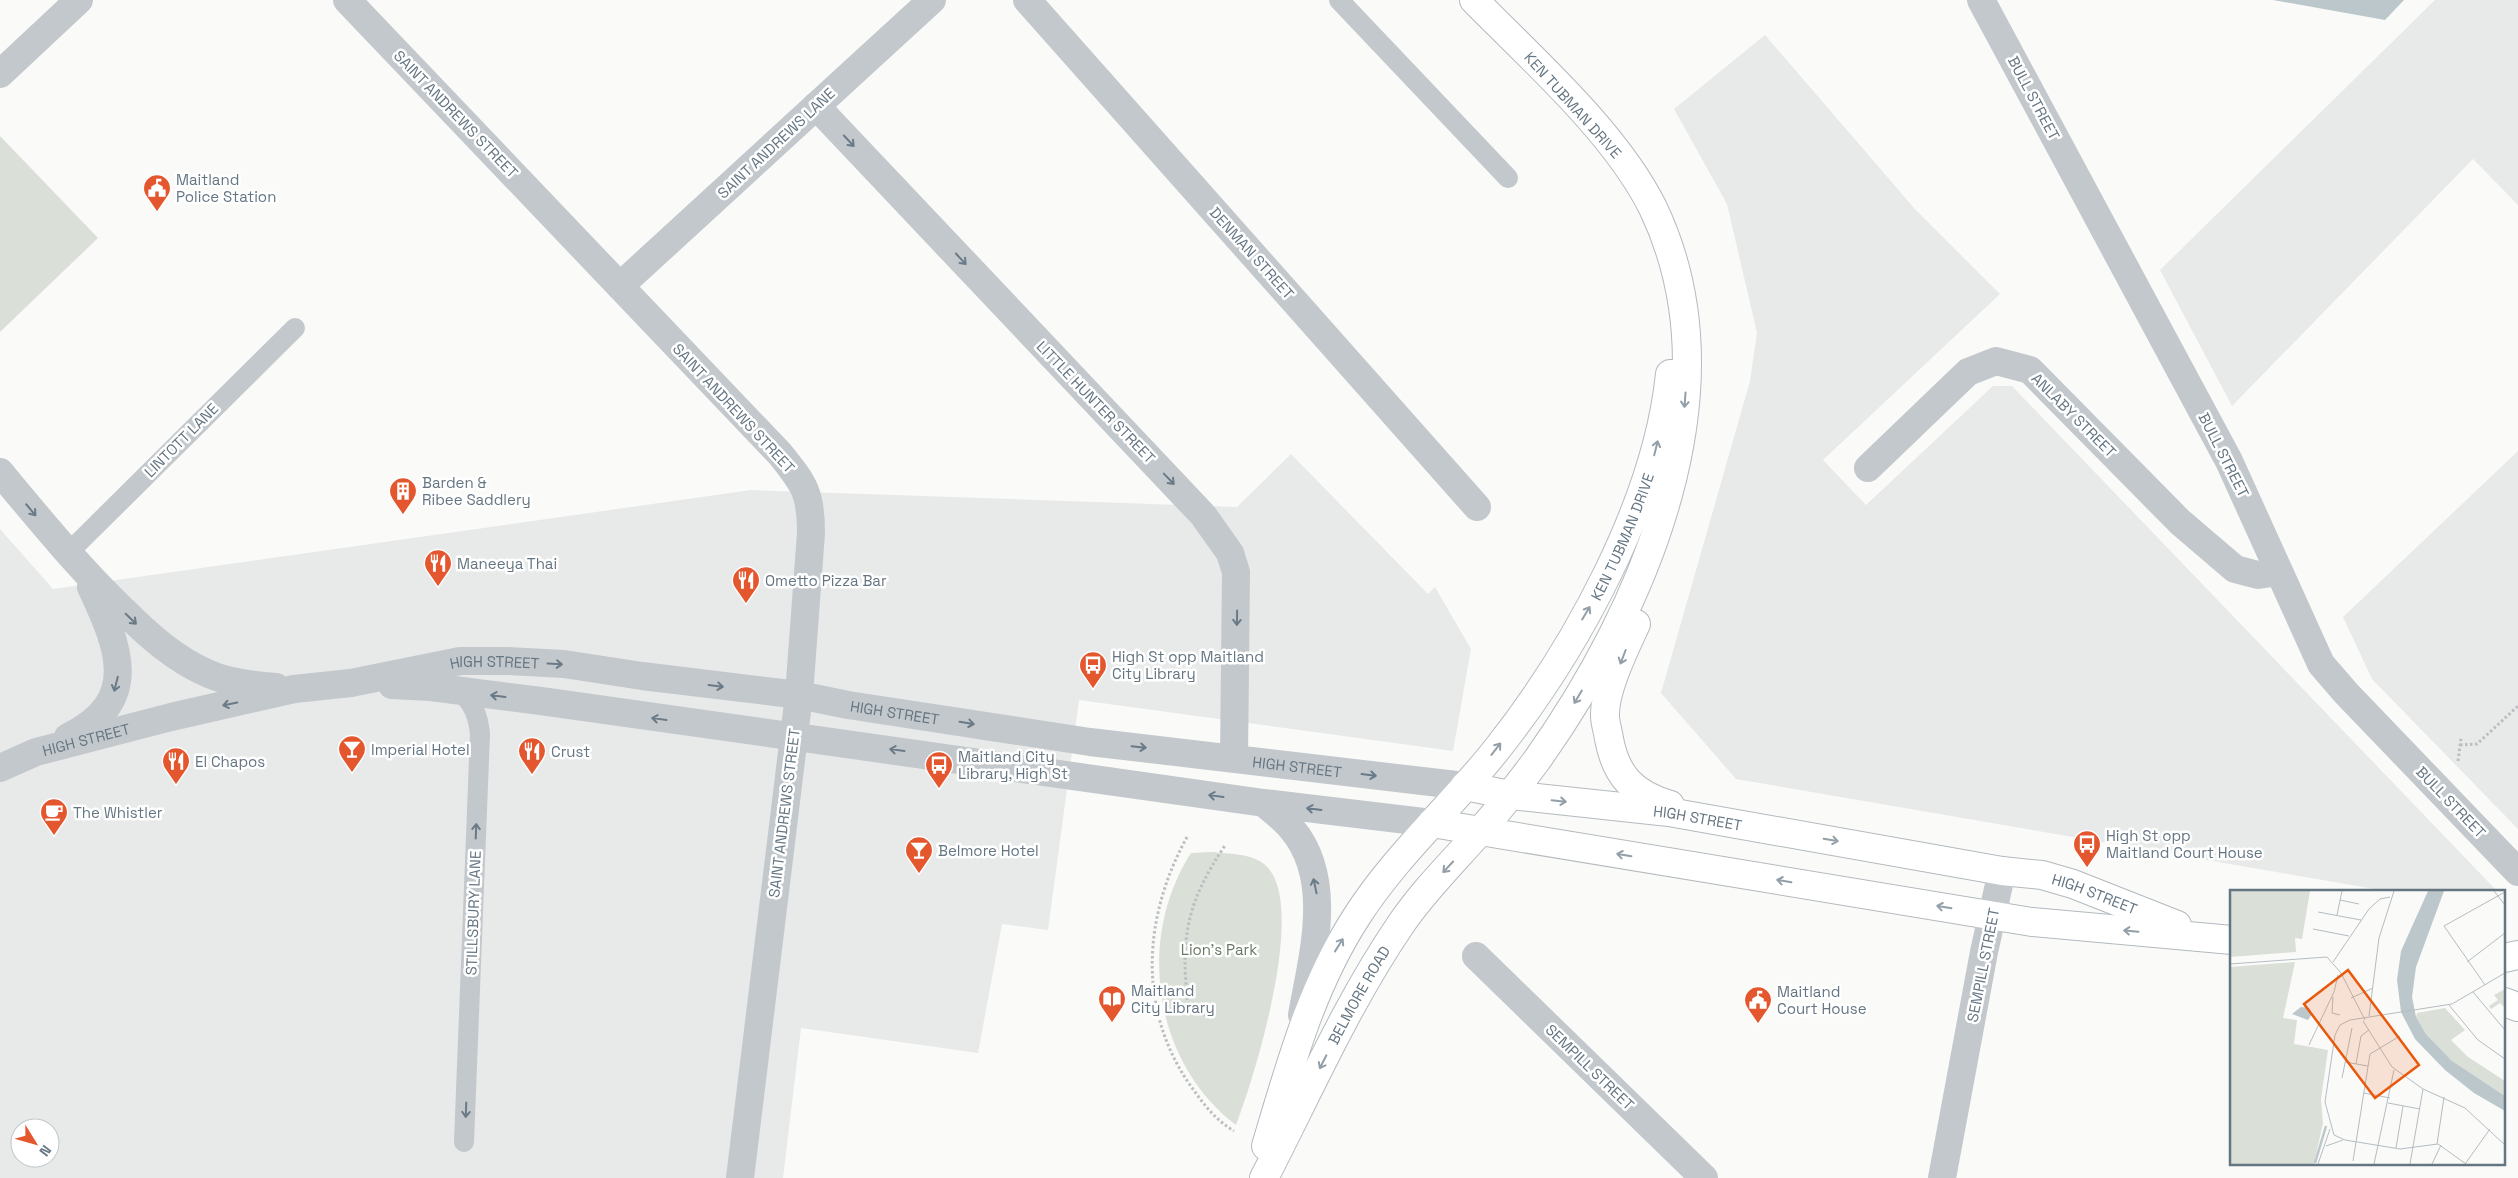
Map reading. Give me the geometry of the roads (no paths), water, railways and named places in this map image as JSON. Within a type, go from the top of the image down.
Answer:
[{"type":"main road","name":"KEN TUBMAN DRIVE","points":[[1474,0],[1590,120],[1620,155],[1652,206],[1669,248],[1678,281],[1685,339],[1686,396],[1681,440],[1673,476],[1655,533],[1619,624],[1573,706],[1510,795],[1481,831]]},
{"type":"main road","name":"KEN TUBMAN DRIVE","points":[[1432,823],[1497,748],[1551,671],[1592,602],[1634,514],[1653,462],[1667,405],[1671,356],[1669,248]]},
{"type":"main road","points":[[1673,476],[1659,564],[1610,690],[1605,715],[1617,768],[1632,787],[1652,800],[1731,823]]},
{"type":"main road","name":"HIGH STREET","points":[[1465,786],[1510,795],[1669,812],[2002,871],[2042,876],[2074,884],[2178,926],[2230,939]]},
{"type":"main road","points":[[1257,1178],[1298,1038],[1333,955],[1358,913],[1385,877],[1432,823]]},
{"type":"main road","name":"HIGH STREET","points":[[1432,823],[2032,922],[2230,940]]},
{"type":"main road","name":"BELMORE ROAD","points":[[1264,1178],[1377,960],[1417,900],[1481,831]]},
{"type":"main road","points":[[2506,1003],[2518,1007]]},
{"type":"street","points":[[0,74],[79,0]]},
{"type":"street","name":"SAINT ANDREWS STREET","points":[[347,0],[780,454],[804,485],[811,506],[811,534],[798,695],[740,1178]]},
{"type":"street","name":"SAINT ANDREWS LANE","points":[[620,286],[932,0]]},
{"type":"street","name":"DENMAN STREET","points":[[1027,0],[1477,507]]},
{"type":"street","name":"BULL STREET","points":[[1981,0],[2229,461],[2321,664],[2518,872]]},
{"type":"street","name":"LITTLE HUNTER STREET","points":[[816,106],[1203,515],[1230,553],[1236,572],[1237,598],[1234,758]]},
{"type":"street","name":"ANLABY STREET","points":[[1868,468],[1968,372],[1996,361],[2030,370],[2180,522],[2236,569],[2258,575],[2279,572]]},
{"type":"street","points":[[0,472],[76,563],[138,625],[182,661],[209,674],[233,682],[294,689]]},
{"type":"street","points":[[36,752],[79,731],[96,720],[109,704],[116,686],[119,665],[114,645],[103,613],[76,563]]},
{"type":"street","name":"HIGH STREET","points":[[0,768],[36,752],[172,717],[294,689],[351,683],[460,661],[506,661],[564,664],[642,676],[798,695],[848,705],[1090,742],[1465,786]]},
{"type":"street","name":"HIGH STREET","points":[[351,683],[460,691],[794,736],[1264,803],[1432,823]]},
{"type":"street","points":[[1086,777],[1090,742]]},
{"type":"street","points":[[1264,803],[1292,829],[1301,842],[1310,863],[1317,892],[1313,954],[1298,1038]]},
{"type":"street","name":"SEMPILL STREET","points":[[1942,1178],[2002,871]]},
{"type":"street","name":"SEMPILL STREET","points":[[1476,956],[1704,1178]]},
{"type":"lane","points":[[1339,0],[1508,178]]},
{"type":"lane","name":"LINTOTT LANE","points":[[76,563],[295,328]]},
{"type":"lane","name":"STILLSBURY LANE","points":[[460,691],[473,704],[479,720],[480,734],[464,1142]]},
{"type":"place","name":"Maitland Police Station","points":[[157,212]]},
{"type":"place","name":"Barden & Ribee Saddlery","points":[[403,515]]},
{"type":"place","name":"Maneeya Thai","points":[[438,587]]},
{"type":"place","name":"Ometto Pizza Bar","points":[[746,604]]},
{"type":"place","name":"High St opp Maitland City Library","points":[[1093,689]]},
{"type":"place","name":"Imperial Hotel","points":[[352,773]]},
{"type":"place","name":"Crust","points":[[532,775]]},
{"type":"place","name":"El Chapos","points":[[176,785]]},
{"type":"place","name":"Maitland City Library, High St","points":[[939,789]]},
{"type":"place","name":"The Whistler","points":[[54,836]]},
{"type":"place","name":"High St opp Maitland Court House","points":[[2087,868]]},
{"type":"place","name":"Belmore Hotel","points":[[919,874]]},
{"type":"place","name":"Maitland City Library","points":[[1112,1023]]},
{"type":"place","name":"Maitland Court House","points":[[1758,1024]]},
{"type":"park label","name":"Lion's Park","points":[[1219,949]]}]
